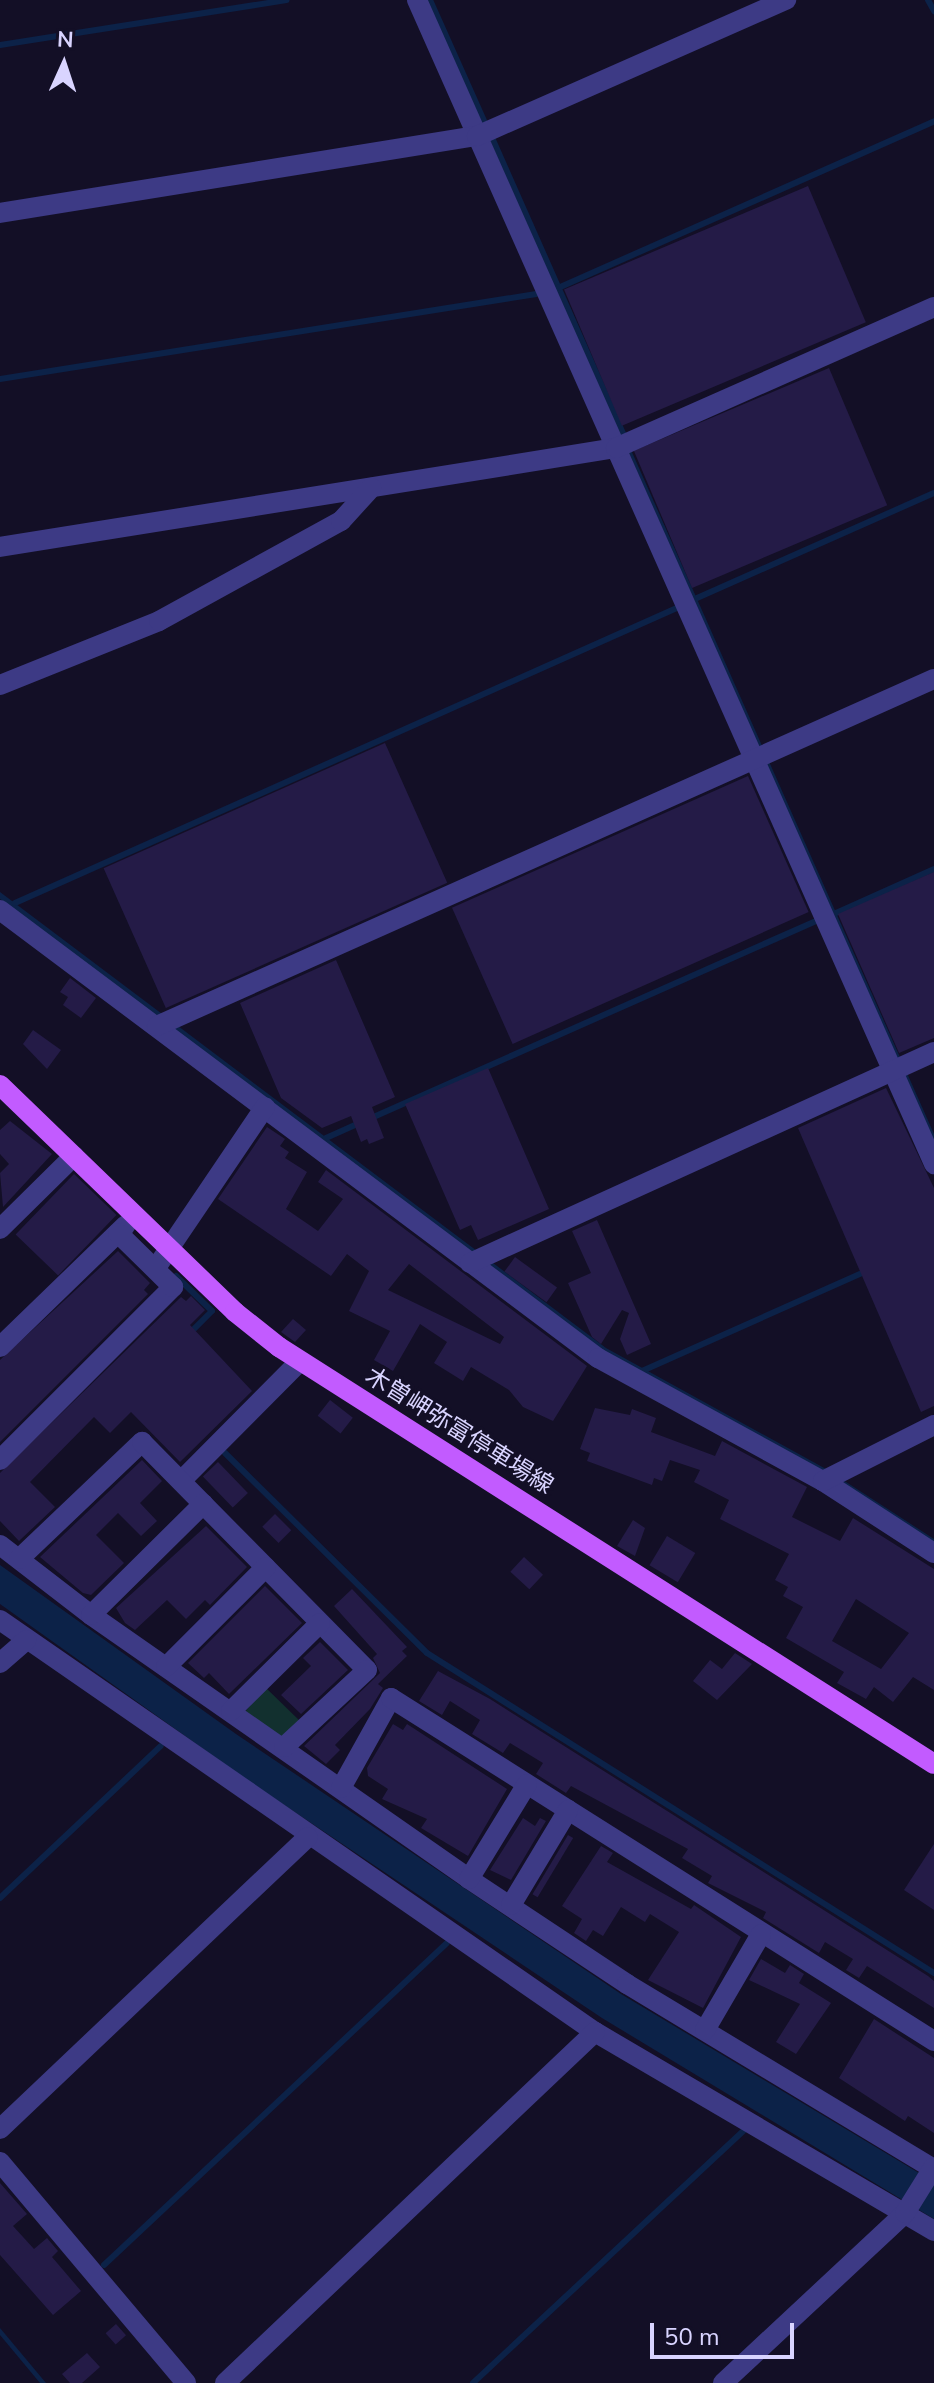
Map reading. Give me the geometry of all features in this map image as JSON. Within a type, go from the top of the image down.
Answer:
[{"type":"main road","name":"木曽岬弥富停車場線","points":[[4,1096],[74,1156],[235,1312],[300,1361],[934,1764]]},
{"type":"street","points":[[417,0],[616,448],[761,756],[898,1068],[934,1164]]},
{"type":"street","points":[[0,213],[477,136],[786,0]]},
{"type":"street","points":[[0,547],[616,448],[934,307]]},
{"type":"street","points":[[0,685],[159,621],[341,521],[371,488]]},
{"type":"street","points":[[163,1022],[934,679]]},
{"type":"street","points":[[0,910],[163,1022],[265,1107],[477,1259],[630,1379],[828,1477],[934,1553]]},
{"type":"street","points":[[477,1259],[934,1052]]},
{"type":"street","points":[[155,1269],[265,1107]]},
{"type":"street","points":[[0,1229],[74,1156]]},
{"type":"street","points":[[0,1347],[136,1215]]},
{"type":"street","points":[[0,1460],[173,1287],[118,1233]]},
{"type":"street","points":[[181,1481],[300,1361]]},
{"type":"street","points":[[828,1477],[934,1425]]},
{"type":"street","points":[[19,1559],[142,1442],[367,1670],[284,1747]]},
{"type":"street","points":[[91,1615],[203,1504]]},
{"type":"street","points":[[0,1545],[91,1615],[469,1879],[705,2030],[932,2167],[906,2211],[723,2383]]},
{"type":"street","points":[[166,1667],[266,1567]]},
{"type":"street","points":[[0,1620],[308,1837],[595,2032],[906,2211],[934,2231]]},
{"type":"street","points":[[231,1711],[320,1623]]},
{"type":"street","points":[[0,1663],[26,1640]]},
{"type":"street","points":[[341,1788],[391,1698],[934,2041]]},
{"type":"street","points":[[469,1879],[527,1784]]},
{"type":"street","points":[[511,1905],[568,1810]]},
{"type":"street","points":[[0,2129],[308,1837]]},
{"type":"street","points":[[705,2030],[761,1934]]},
{"type":"street","points":[[225,2383],[595,2032]]},
{"type":"street","points":[[0,2162],[181,2381]]},
{"type":"green space","points":[[265,1687],[302,1723],[282,1737],[245,1712]]},
{"type":"water","points":[[631,450],[934,1134],[934,1144],[628,451]]},
{"type":"water","points":[[0,892],[606,1348],[826,1469],[934,1539],[934,1544],[602,1353],[0,899]]},
{"type":"water","points":[[0,1565],[236,1734],[621,1994],[934,2182],[934,2219],[602,2018],[244,1778],[0,1604]]},
{"type":"water","points":[[0,2328],[46,2383],[40,2383],[0,2335]]},
{"type":"building","points":[[808,186],[866,322],[622,426],[564,290]]},
{"type":"building","points":[[829,368],[887,505],[692,588],[634,451]]},
{"type":"building","points":[[385,743],[447,883],[166,1008],[104,868]]},
{"type":"building","points":[[748,776],[809,912],[513,1044],[452,908]]},
{"type":"building","points":[[934,872],[934,1038],[899,1053],[838,914]]},
{"type":"building","points":[[336,960],[395,1097],[372,1107],[384,1138],[369,1144],[367,1139],[361,1142],[351,1116],[322,1128],[281,1098],[240,1003]]},
{"type":"building","points":[[70,978],[96,998],[81,1018],[63,1005],[68,997],[60,992]]},
{"type":"building","points":[[33,1030],[61,1050],[47,1069],[23,1044]]},
{"type":"building","points":[[488,1068],[549,1209],[478,1240],[471,1225],[460,1230],[405,1104]]},
{"type":"building","points":[[886,1088],[934,1188],[934,1406],[921,1412],[798,1128]]},
{"type":"building","points":[[10,1121],[52,1154],[3,1207],[0,1173],[9,1164],[0,1154],[0,1130]]},
{"type":"building","points":[[267,1127],[285,1139],[280,1146],[289,1152],[285,1158],[307,1172],[286,1209],[318,1231],[343,1199],[318,1182],[326,1170],[587,1366],[553,1421],[523,1407],[509,1390],[471,1367],[463,1381],[434,1363],[447,1342],[420,1324],[393,1371],[374,1360],[390,1331],[349,1311],[369,1271],[347,1254],[331,1276],[218,1199]],"holes":[[[409,1264],[504,1337],[500,1344],[388,1290]]]},
{"type":"building","points":[[74,1174],[116,1215],[58,1275],[16,1234]]},
{"type":"building","points":[[597,1220],[651,1344],[627,1355],[620,1339],[629,1313],[622,1310],[601,1344],[592,1337],[568,1283],[591,1273],[572,1231]]},
{"type":"building","points":[[118,1251],[150,1283],[144,1290],[148,1294],[0,1442],[0,1360]]},
{"type":"building","points":[[515,1257],[557,1288],[546,1302],[504,1272]]},
{"type":"building","points":[[191,1296],[205,1310],[190,1325],[252,1391],[180,1462],[131,1412],[110,1433],[94,1417],[30,1482],[55,1507],[19,1541],[0,1521],[0,1473],[181,1297],[186,1301]]},
{"type":"building","points":[[293,1319],[306,1330],[295,1342],[281,1332]]},
{"type":"building","points":[[330,1400],[353,1418],[341,1434],[318,1416]]},
{"type":"building","points":[[595,1408],[630,1415],[632,1409],[656,1418],[651,1432],[715,1456],[722,1441],[807,1487],[792,1517],[840,1541],[853,1518],[934,1569],[934,1690],[913,1677],[893,1702],[874,1687],[866,1699],[837,1683],[844,1672],[786,1638],[803,1607],[783,1596],[788,1587],[775,1580],[789,1554],[720,1519],[729,1500],[694,1482],[700,1470],[670,1460],[662,1481],[654,1478],[652,1485],[587,1461],[590,1453],[580,1449]],"holes":[[[856,1599],[909,1633],[881,1669],[832,1641]]]},
{"type":"building","points":[[142,1460],[162,1481],[140,1503],[157,1521],[141,1536],[118,1513],[96,1535],[124,1563],[91,1595],[83,1593],[40,1557]]},
{"type":"building","points":[[218,1462],[248,1493],[233,1508],[203,1477]]},
{"type":"building","points":[[275,1514],[291,1530],[279,1543],[262,1527]]},
{"type":"building","points":[[633,1520],[645,1528],[635,1556],[617,1546]]},
{"type":"building","points":[[206,1526],[247,1567],[210,1605],[205,1600],[186,1619],[167,1600],[135,1630],[125,1623],[116,1608]]},
{"type":"building","points":[[667,1536],[695,1553],[678,1582],[649,1565]]},
{"type":"building","points":[[524,1557],[543,1575],[529,1589],[510,1572]]},
{"type":"building","points":[[265,1586],[302,1623],[229,1694],[209,1673],[204,1678],[188,1663]]},
{"type":"building","points":[[352,1589],[407,1647],[402,1651],[407,1656],[378,1684],[383,1688],[370,1709],[335,1745],[340,1750],[326,1764],[304,1746],[380,1673],[373,1658],[377,1654],[334,1606]]},
{"type":"building","points":[[320,1642],[348,1670],[301,1714],[281,1695],[311,1666],[303,1658]]},
{"type":"building","points":[[735,1653],[752,1664],[717,1700],[693,1681],[710,1660],[722,1669]]},
{"type":"building","points":[[438,1671],[490,1699],[928,1976],[934,1981],[934,2008],[867,1966],[859,1978],[846,1970],[853,1959],[825,1942],[819,1953],[763,1918],[766,1912],[708,1883],[712,1876],[682,1858],[688,1849],[571,1786],[566,1793],[536,1774],[543,1763],[510,1743],[503,1753],[472,1734],[480,1720],[450,1701],[442,1715],[419,1701]]},
{"type":"building","points":[[393,1724],[403,1730],[407,1724],[507,1789],[468,1856],[421,1828],[427,1819],[382,1799],[388,1789],[368,1776],[367,1768]]},
{"type":"building","points":[[523,1818],[535,1826],[540,1818],[546,1821],[511,1880],[490,1870]]},
{"type":"building","points":[[568,1835],[573,1838],[538,1897],[532,1894]]},
{"type":"building","points":[[934,1844],[934,1910],[904,1890]]},
{"type":"building","points":[[601,1846],[613,1853],[607,1862],[691,1909],[694,1905],[741,1937],[703,2008],[648,1980],[679,1932],[650,1914],[645,1922],[621,1907],[603,1936],[593,1930],[586,1941],[574,1933],[582,1919],[562,1906]]},
{"type":"building","points":[[761,1959],[785,1973],[790,1965],[804,1974],[799,1983],[831,2003],[796,2054],[776,2042],[800,2004],[749,1980]]},
{"type":"building","points":[[874,2019],[934,2058],[934,2133],[908,2116],[905,2121],[839,2078]]},
{"type":"building","points":[[0,2183],[27,2214],[13,2226],[34,2249],[47,2238],[58,2251],[52,2257],[81,2291],[53,2315],[0,2255]]},
{"type":"building","points":[[116,2324],[126,2335],[116,2345],[106,2333]]},
{"type":"building","points":[[87,2353],[100,2367],[82,2383],[70,2383],[62,2374]]},
{"type":"waterway","points":[[0,45],[286,0]]},
{"type":"waterway","points":[[430,0],[484,121]]},
{"type":"waterway","points":[[928,0],[934,11]]},
{"type":"waterway","points":[[558,288],[934,121]]},
{"type":"waterway","points":[[493,140],[624,436]]},
{"type":"waterway","points":[[0,379],[536,294]]},
{"type":"waterway","points":[[697,598],[934,493]]},
{"type":"waterway","points":[[15,903],[679,607]]},
{"type":"waterway","points":[[836,913],[934,869]]},
{"type":"waterway","points":[[369,1119],[816,921]]},
{"type":"waterway","points":[[326,1138],[359,1123]]},
{"type":"waterway","points":[[642,1371],[869,1270]]},
{"type":"waterway","points":[[176,1276],[212,1311],[190,1333]]},
{"type":"waterway","points":[[225,1453],[427,1653],[934,1973]]},
{"type":"waterway","points":[[0,1898],[161,1746]]},
{"type":"waterway","points":[[104,2265],[447,1943]]},
{"type":"waterway","points":[[473,2383],[744,2130]]}]
